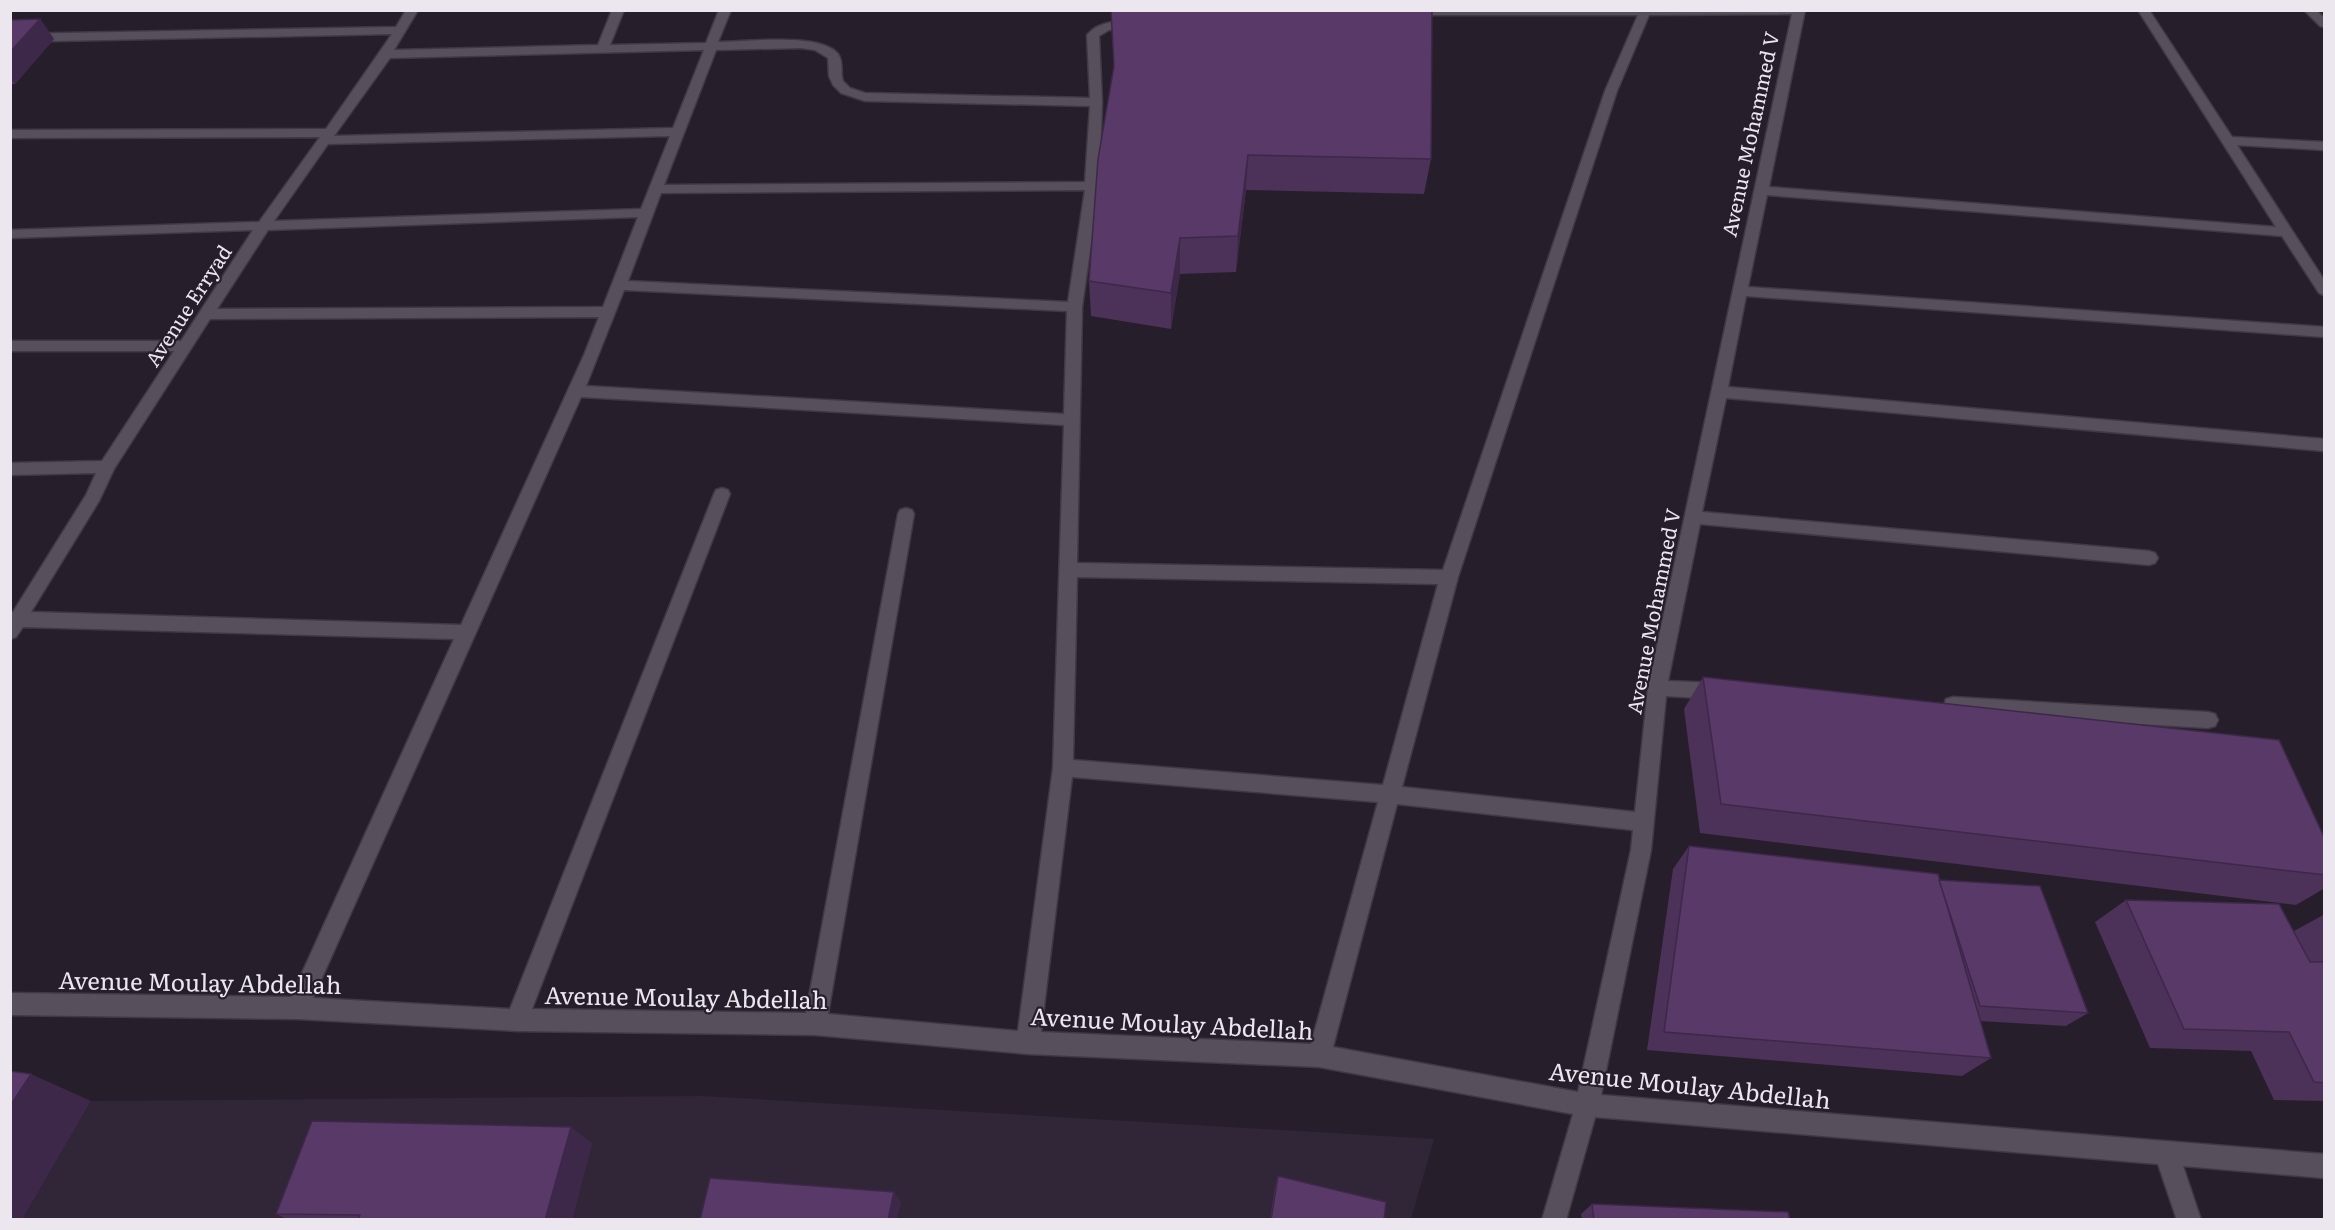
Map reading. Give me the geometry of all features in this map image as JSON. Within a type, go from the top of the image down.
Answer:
[{"type":"street","name":"Avenue Erryad","points":[[13,624],[93,497],[106,467],[263,226],[386,54],[412,10]]},
{"type":"street","points":[[603,48],[618,10]]},
{"type":"street","points":[[297,1008],[576,391],[725,10]]},
{"type":"street","points":[[2143,10],[2325,290]]},
{"type":"street","points":[[2309,10],[2325,24]]},
{"type":"street","points":[[1319,1056],[1449,577],[1611,91],[1644,11]]},
{"type":"street","points":[[1395,12],[1799,11]]},
{"type":"street","name":"Avenue Mohammed V","points":[[1554,1220],[1587,1105],[1641,850],[1657,688],[1799,11]]},
{"type":"street","points":[[1028,1043],[1062,768],[1075,307],[1092,186],[1096,102],[1093,35],[1097,29],[1107,26],[1154,24]]},
{"type":"street","points":[[10,38],[400,30]]},
{"type":"street","points":[[386,54],[801,44],[825,50],[835,57],[837,83],[843,90],[865,97],[1096,102]]},
{"type":"street","points":[[10,134],[328,136],[678,132]]},
{"type":"street","points":[[2228,141],[2325,146]]},
{"type":"street","points":[[656,189],[1092,186]]},
{"type":"street","points":[[1761,190],[2287,232]]},
{"type":"street","points":[[10,234],[647,213]]},
{"type":"street","points":[[618,285],[1075,307]]},
{"type":"street","points":[[1740,291],[2325,332]]},
{"type":"street","points":[[206,314],[608,312]]},
{"type":"street","points":[[10,346],[185,346]]},
{"type":"street","points":[[576,391],[1071,420]]},
{"type":"street","points":[[1718,392],[2325,445]]},
{"type":"street","points":[[10,469],[106,467]]},
{"type":"street","points":[[517,1020],[722,494]]},
{"type":"street","points":[[814,1024],[906,514]]},
{"type":"street","points":[[1692,517],[2149,558]]},
{"type":"street","points":[[1068,570],[1449,577]]},
{"type":"street","points":[[13,624],[467,632]]},
{"type":"street","points":[[1657,688],[1739,693]]},
{"type":"street","points":[[1938,704],[2208,720]]},
{"type":"street","points":[[1062,768],[1390,794],[1643,822]]},
{"type":"street","name":"Avenue Moulay Abdellah","points":[[10,1004],[297,1008],[517,1020],[814,1024],[1028,1043],[1319,1056],[1587,1105],[2325,1166]]},
{"type":"street","points":[[2166,1152],[2188,1220]]},
{"type":"shaded area","points":[[703,1096],[1434,1139],[1411,1219],[22,1220],[91,1101]]},
{"type":"building","points":[[1111,10],[1432,10],[1431,159],[1248,155],[1238,236],[1180,238],[1171,293],[1089,281],[1098,159],[1114,66]]},
{"type":"building","points":[[40,19],[10,52],[10,20]]},
{"type":"building","points":[[1703,677],[2279,740],[2325,839],[2325,875],[1721,804]]},
{"type":"building","points":[[1689,846],[1938,874],[1991,1058],[1664,1032]]},
{"type":"building","points":[[1939,880],[2040,886],[2088,1013],[1980,1006]]},
{"type":"building","points":[[2126,900],[2279,904],[2310,962],[2325,962],[2325,1083],[2314,1082],[2289,1032],[2184,1029]]},
{"type":"building","points":[[10,1071],[31,1074],[10,1106]]},
{"type":"building","points":[[312,1121],[571,1127],[545,1220],[358,1220],[360,1215],[276,1214]]},
{"type":"building","points":[[1278,1176],[1386,1202],[1384,1220],[1271,1220]]},
{"type":"building","points":[[710,1178],[894,1192],[888,1220],[700,1220]]},
{"type":"building","points":[[1592,1204],[1788,1212],[1790,1220],[1594,1220]]}]
